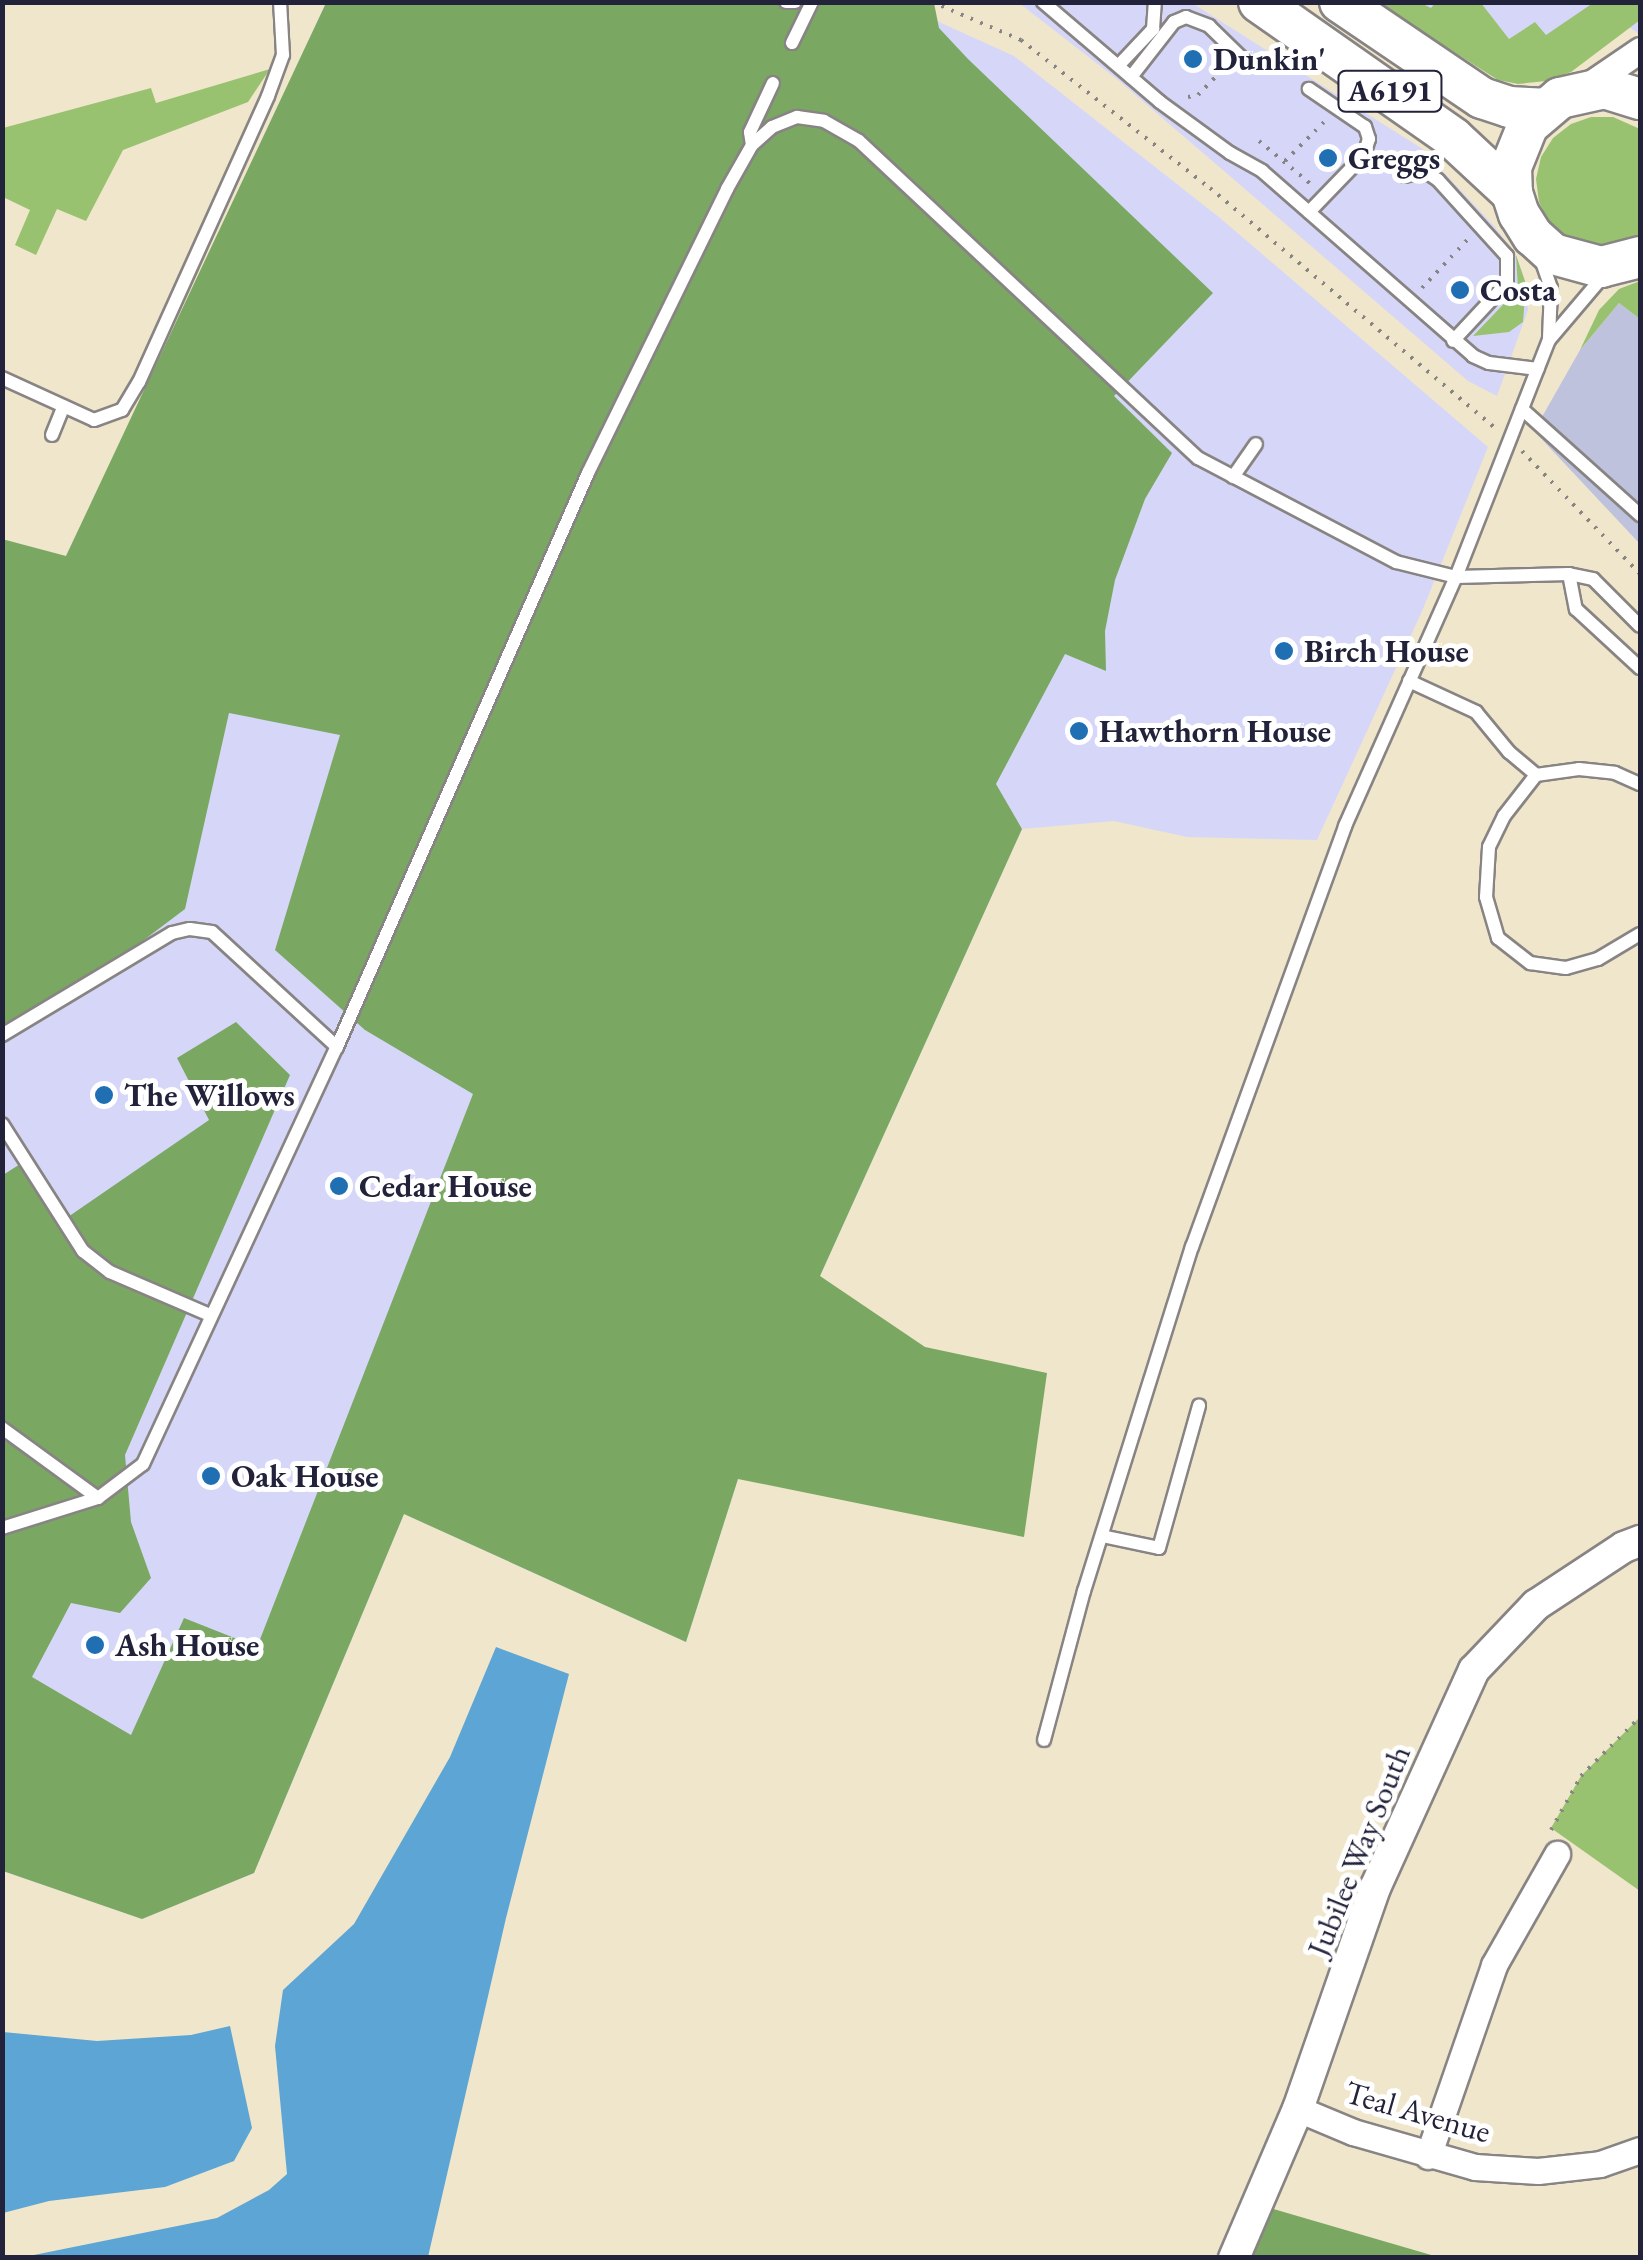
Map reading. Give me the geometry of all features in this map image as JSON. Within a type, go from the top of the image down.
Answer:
[{"type":"main road","name":"A6191","points":[[1259,2],[1453,138],[1512,193]]},
{"type":"main road","name":"A6191","points":[[1340,2],[1482,98],[1509,107],[1561,100]]},
{"type":"main road","points":[[1628,260],[1578,264],[1553,254],[1533,236],[1512,193],[1517,145],[1561,100],[1604,88],[1640,99]]},
{"type":"street","points":[[1561,100],[1640,50]]},
{"type":"street","name":"Jubilee Way South","points":[[1234,2258],[1298,2108],[1375,1888],[1474,1670],[1536,1605],[1624,1547],[1640,1541]]},
{"type":"street","points":[[1428,2156],[1494,1965],[1557,1854]]},
{"type":"street","name":"Teal Avenue","points":[[1298,2108],[1353,2132],[1475,2167],[1538,2171],[1600,2164],[1640,2150]]},
{"type":"lane","points":[[2,378],[94,420],[122,410],[140,382],[268,96],[283,55],[280,2]]},
{"type":"lane","points":[[786,2],[795,2]]},
{"type":"lane","points":[[792,43],[812,2]]},
{"type":"lane","points":[[1042,2],[1230,154],[1262,171],[1454,341],[1488,363],[1538,369]]},
{"type":"lane","points":[[1119,65],[1152,29],[1155,2]]},
{"type":"lane","points":[[1131,77],[1174,22],[1186,17],[1209,26],[1247,63]]},
{"type":"lane","points":[[752,145],[750,132],[773,83]]},
{"type":"lane","points":[[1308,212],[1364,155],[1369,139],[1365,127],[1309,88]]},
{"type":"lane","points":[[2,1528],[98,1498],[144,1464],[337,1048],[588,474],[752,145],[772,127],[797,118],[824,120],[859,142],[1198,458],[1396,562],[1456,576],[1568,574],[1593,579],[1640,626]]},
{"type":"lane","points":[[1406,176],[1426,171],[1438,180],[1508,256],[1507,284],[1454,341]]},
{"type":"lane","points":[[1044,1740],[1192,1246],[1345,826],[1456,576],[1548,340],[1551,288],[1533,236]]},
{"type":"lane","points":[[1548,340],[1582,295],[1628,260]]},
{"type":"lane","points":[[52,434],[64,406]]},
{"type":"lane","points":[[1522,409],[1640,515]]},
{"type":"lane","points":[[1233,476],[1256,444]]},
{"type":"lane","points":[[1568,574],[1576,609],[1640,668]]},
{"type":"lane","points":[[1409,681],[1476,712],[1509,752],[1536,775]]},
{"type":"lane","points":[[1640,784],[1615,772],[1579,769],[1536,775],[1504,816],[1489,847],[1486,897],[1498,938],[1530,962],[1566,968],[1598,959],[1640,934]]},
{"type":"lane","points":[[2,1035],[172,932],[190,928],[212,932],[337,1048]]},
{"type":"lane","points":[[2,1124],[83,1252],[110,1272],[210,1315]]},
{"type":"lane","points":[[1102,1536],[1159,1548],[1199,1406]]},
{"type":"lane","points":[[2,1428],[98,1498]]},
{"type":"path","points":[[932,2],[1021,40],[1210,188],[1510,439],[1640,574]]},
{"type":"path","points":[[1188,97],[1198,95],[1229,61]]},
{"type":"path","points":[[1286,161],[1332,114]]},
{"type":"path","points":[[1259,141],[1318,190]]},
{"type":"path","points":[[1409,302],[1471,236]]},
{"type":"path","points":[[1557,1854],[1550,1828],[1580,1776],[1640,1717]]},
{"type":"shaded area","points":[[326,3],[897,3],[1014,56],[1220,218],[1488,447],[1423,609],[1317,840],[1187,837],[1114,821],[1022,829],[820,1276],[738,1479],[686,1642],[404,1514],[254,1873],[142,1919],[3,1871],[2,685],[120,446]]},
{"type":"shaded area","points":[[1019,3],[1192,3],[1421,148],[1494,226],[1516,255],[1526,284],[1528,310],[1497,396],[1468,381],[1117,79]]},
{"type":"shaded area","points":[[1421,3],[1640,3],[1640,35],[1606,9],[1529,49],[1463,27]]},
{"type":"shaded area","points":[[1619,303],[1640,319],[1640,544],[1534,431],[1580,350]]},
{"type":"green space","points":[[326,3],[934,3],[939,28],[968,59],[1213,293],[1114,396],[1172,453],[1145,499],[1115,580],[1105,631],[1106,671],[1065,654],[996,784],[1022,829],[820,1276],[925,1347],[1047,1373],[1024,1537],[738,1479],[686,1642],[404,1514],[254,1873],[142,1919],[3,1871],[3,1175],[28,1159],[65,1219],[209,1120],[177,1058],[236,1022],[290,1075],[125,1455],[131,1522],[151,1578],[120,1613],[71,1603],[32,1677],[131,1735],[184,1618],[257,1647],[473,1094],[365,1030],[275,950],[340,735],[229,713],[185,909],[132,949],[3,1026],[2,539],[66,556]]},
{"type":"green space","points":[[1377,3],[1421,3],[1431,8],[1435,3],[1481,3],[1509,39],[1535,22],[1546,35],[1593,3],[1640,3],[1640,20],[1571,72],[1546,81],[1518,84],[1498,80]]},
{"type":"green space","points":[[270,69],[248,102],[123,150],[86,221],[57,209],[36,255],[15,245],[30,210],[3,197],[3,128],[151,88],[156,103]]},
{"type":"green space","points":[[1591,117],[1613,117],[1640,129],[1640,237],[1608,249],[1565,238],[1549,222],[1539,202],[1536,179],[1541,157],[1553,138],[1571,124]]},
{"type":"green space","points":[[1516,255],[1526,284],[1523,322],[1509,332],[1473,336],[1518,289]]},
{"type":"green space","points":[[1640,281],[1640,319],[1619,303],[1580,350],[1599,310],[1619,289]]},
{"type":"green space","points":[[1640,1717],[1640,1891],[1551,1828],[1581,1776]]},
{"type":"green space","points":[[1270,2208],[1438,2257],[1249,2258]]},
{"type":"water","points":[[496,1647],[569,1674],[506,1918],[428,2257],[24,2257],[217,2218],[269,2190],[287,2174],[275,2046],[283,1990],[354,1924],[450,1757]]},
{"type":"water","points":[[230,2026],[252,2128],[234,2161],[165,2187],[49,2201],[3,2213],[3,2032],[97,2041],[191,2035]]},
{"type":"place","name":"Dunkin'","points":[[1193,59]]},
{"type":"place","name":"Greggs","points":[[1328,158]]},
{"type":"place","name":"Costa","points":[[1460,290]]},
{"type":"place","name":"Birch House","points":[[1284,651]]},
{"type":"place","name":"Hawthorn House","points":[[1079,731]]},
{"type":"place","name":"The Willows","points":[[104,1095]]},
{"type":"place","name":"Cedar House","points":[[339,1186]]},
{"type":"place","name":"Oak House","points":[[211,1476]]},
{"type":"place","name":"Ash House","points":[[95,1645]]}]
